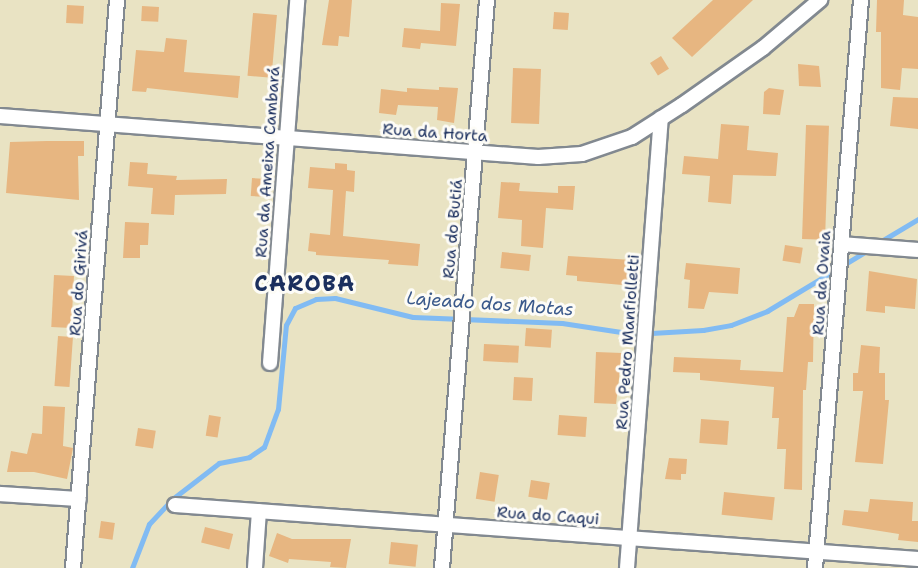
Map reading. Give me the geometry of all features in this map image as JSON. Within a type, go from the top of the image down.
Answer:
[{"type":"street","name":"Rua do Girivá","points":[[73,568],[117,0]]},
{"type":"street","name":"Rua da Ameixa Cambará","points":[[270,363],[297,0]]},
{"type":"street","name":"Rua do Butiá","points":[[442,568],[487,0]]},
{"type":"street","name":"Rua da Horta","points":[[0,116],[475,153],[537,157],[582,154],[632,137],[763,48],[820,0]]},
{"type":"street","name":"Rua da Ovaia","points":[[816,568],[861,0]]},
{"type":"street","name":"Rua Pedro Manfiolletti","points":[[627,568],[661,118]]},
{"type":"street","points":[[841,249],[860,246],[918,250]]},
{"type":"street","points":[[0,494],[79,499]]},
{"type":"street","name":"Rua do Caqui","points":[[175,505],[918,559]]},
{"type":"street","points":[[255,568],[259,511]]},
{"type":"building","points":[[329,0],[352,0],[349,37],[339,36],[338,46],[322,45]]},
{"type":"building","points":[[713,0],[753,0],[692,57],[672,38]]},
{"type":"building","points":[[877,0],[904,0],[903,15],[918,17],[918,69],[902,68],[900,90],[881,88],[881,32],[876,32]]},
{"type":"building","points":[[441,3],[460,4],[456,46],[421,43],[420,49],[402,47],[404,28],[440,31]]},
{"type":"building","points":[[67,5],[84,6],[83,24],[66,23]]},
{"type":"building","points":[[142,6],[159,7],[158,22],[141,21]]},
{"type":"building","points":[[554,12],[569,13],[568,30],[553,29]]},
{"type":"building","points":[[253,13],[277,15],[271,78],[248,76]]},
{"type":"building","points":[[166,38],[187,40],[184,72],[240,76],[238,98],[147,88],[146,92],[132,91],[136,50],[164,52]]},
{"type":"building","points":[[661,56],[669,69],[658,76],[650,63]]},
{"type":"building","points":[[798,64],[819,66],[821,87],[799,86]]},
{"type":"building","points":[[513,68],[541,69],[539,124],[511,123]]},
{"type":"building","points":[[439,87],[458,88],[454,123],[437,120],[438,107],[398,105],[396,115],[379,113],[381,89],[407,92],[407,88],[439,90]]},
{"type":"building","points":[[769,88],[784,90],[780,115],[763,114],[764,92]]},
{"type":"building","points":[[893,97],[918,98],[918,129],[890,126]]},
{"type":"building","points":[[721,124],[749,126],[747,150],[778,153],[776,176],[733,175],[731,204],[708,202],[710,176],[682,174],[684,156],[718,159]]},
{"type":"building","points":[[806,125],[829,126],[825,240],[802,239]]},
{"type":"building","points":[[84,141],[84,156],[78,156],[79,200],[6,193],[10,142]]},
{"type":"building","points":[[130,162],[148,163],[147,174],[177,176],[176,180],[227,179],[226,194],[175,195],[174,215],[151,214],[153,188],[128,186]]},
{"type":"building","points":[[335,163],[347,164],[347,170],[355,171],[354,192],[346,191],[343,236],[420,244],[418,266],[388,264],[389,260],[316,255],[316,252],[308,251],[310,233],[330,235],[333,190],[308,188],[310,167],[335,169]]},
{"type":"building","points":[[252,178],[267,179],[266,197],[251,196]]},
{"type":"building","points":[[501,182],[520,183],[519,191],[558,193],[558,186],[575,186],[573,210],[546,208],[543,248],[521,246],[522,220],[498,218]]},
{"type":"building","points":[[125,222],[149,223],[148,245],[140,245],[140,258],[123,258]]},
{"type":"building","points":[[785,245],[803,248],[800,264],[782,261]]},
{"type":"building","points":[[502,252],[531,255],[529,271],[500,268]]},
{"type":"building","points":[[568,256],[632,260],[634,286],[577,281],[577,276],[566,275]]},
{"type":"building","points":[[686,263],[740,268],[738,294],[709,292],[704,309],[688,308],[690,280],[684,279]]},
{"type":"building","points":[[869,271],[917,279],[915,309],[885,306],[885,313],[866,311]]},
{"type":"building","points":[[54,275],[74,276],[71,328],[51,327]]},
{"type":"building","points":[[799,304],[814,304],[813,362],[808,362],[806,390],[803,390],[802,490],[784,489],[786,449],[777,449],[779,418],[772,418],[774,387],[700,380],[700,373],[673,372],[674,357],[741,360],[740,370],[783,372],[787,317],[794,317]]},
{"type":"building","points":[[526,328],[552,330],[551,348],[525,346]]},
{"type":"building","points":[[58,336],[73,337],[69,387],[55,386]]},
{"type":"building","points":[[484,344],[519,346],[518,363],[483,361]]},
{"type":"building","points":[[861,345],[880,347],[879,373],[885,373],[885,400],[889,400],[883,464],[855,462],[863,391],[853,391],[853,373],[858,373]]},
{"type":"building","points":[[596,352],[622,353],[616,404],[594,403]]},
{"type":"building","points":[[514,377],[533,378],[532,401],[513,400]]},
{"type":"building","points":[[43,406],[65,407],[63,446],[73,448],[67,479],[34,472],[7,472],[11,451],[27,454],[32,433],[42,434]]},
{"type":"building","points":[[209,415],[221,417],[218,438],[206,436]]},
{"type":"building","points":[[559,415],[587,417],[586,437],[558,435]]},
{"type":"building","points":[[701,419],[729,421],[727,445],[699,443]]},
{"type":"building","points":[[138,428],[156,431],[153,449],[135,446]]},
{"type":"building","points":[[669,458],[687,459],[686,474],[681,474],[681,480],[665,479]]},
{"type":"building","points":[[480,472],[499,475],[495,502],[476,499]]},
{"type":"building","points":[[531,480],[550,483],[547,500],[528,497]]},
{"type":"building","points":[[724,492],[775,497],[772,520],[722,515]]},
{"type":"building","points":[[870,499],[913,502],[912,521],[918,521],[918,542],[898,540],[899,534],[842,525],[844,510],[868,512]]},
{"type":"building","points":[[101,521],[115,523],[112,540],[99,538]]},
{"type":"building","points":[[205,527],[233,534],[229,550],[201,543]]},
{"type":"building","points":[[277,533],[292,539],[351,539],[346,568],[330,567],[331,562],[289,559],[288,563],[269,556]]},
{"type":"building","points":[[391,542],[418,545],[416,567],[389,564]]},
{"type":"waterway","name":"Lajeado dos Motas","points":[[878,243],[918,219]]},
{"type":"waterway","name":"Lajeado dos Motas","points":[[132,568],[149,524],[171,500],[219,463],[249,457],[264,447],[278,409],[286,325],[295,308],[316,299],[335,298],[413,317],[562,323],[634,334],[703,330],[731,325],[767,311],[868,250]]},
{"type":"district","name":"CAROBA","points":[[305,284]]}]
